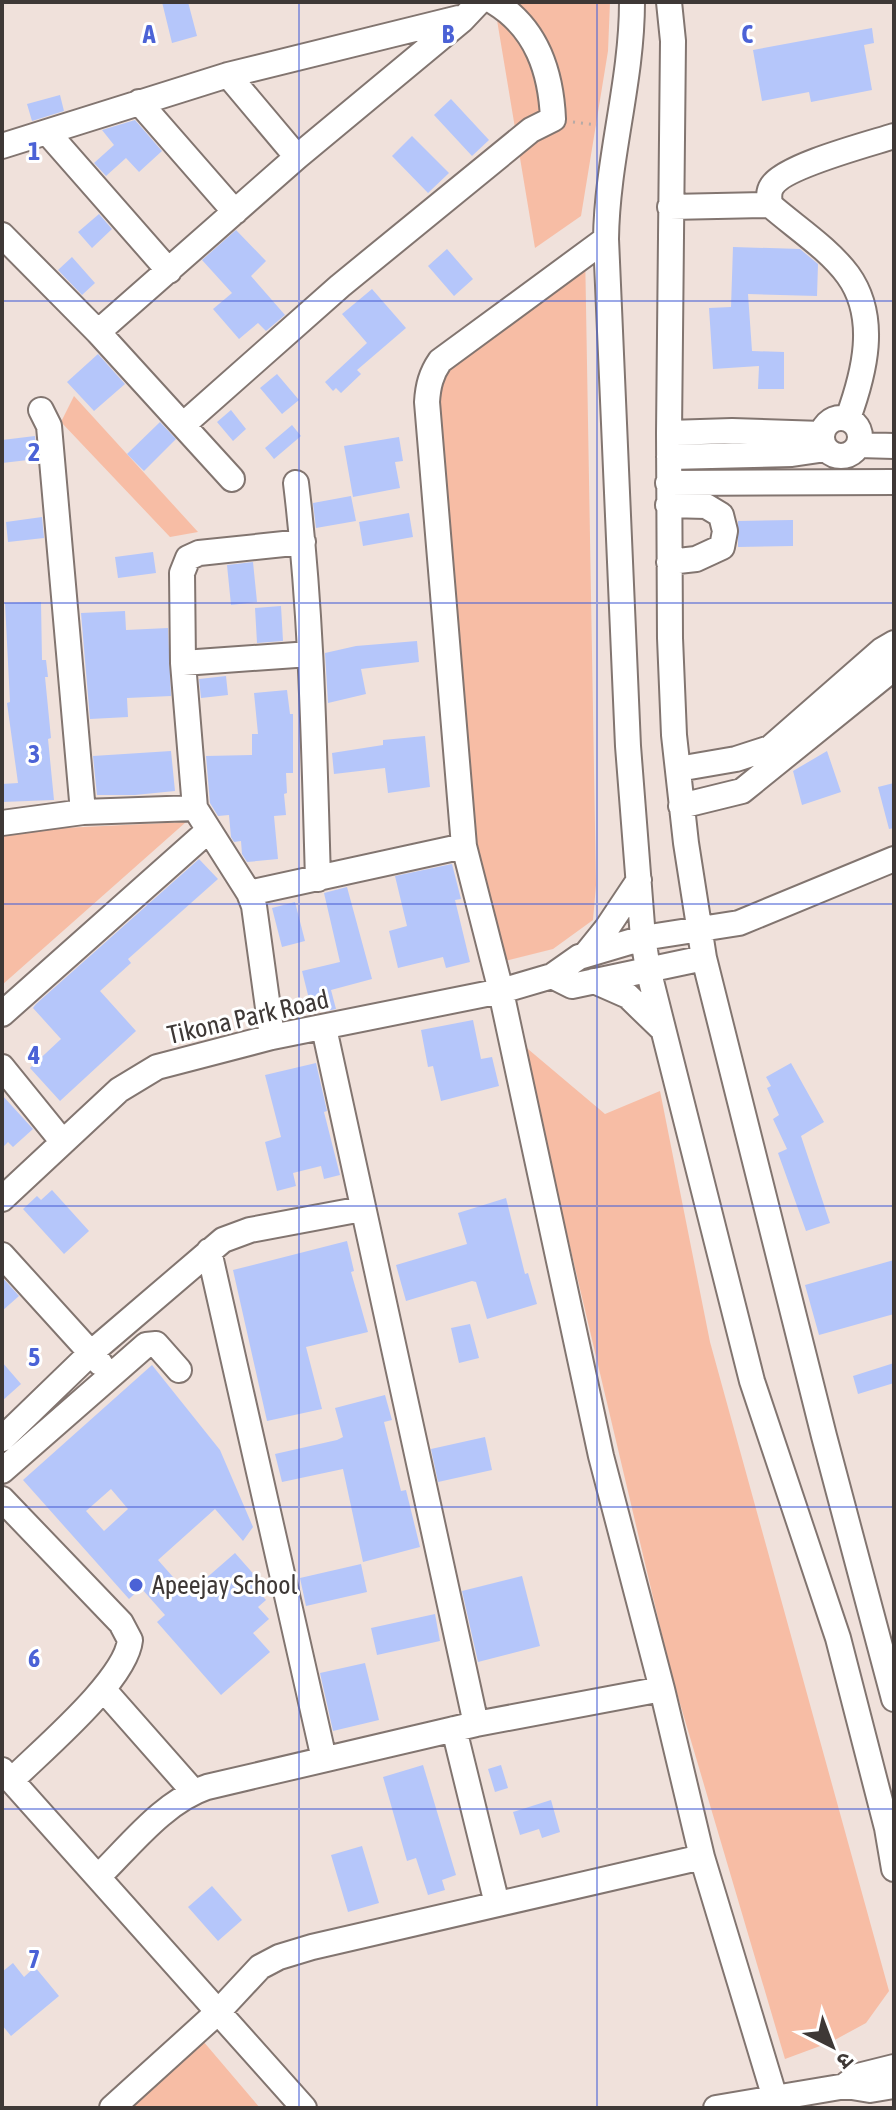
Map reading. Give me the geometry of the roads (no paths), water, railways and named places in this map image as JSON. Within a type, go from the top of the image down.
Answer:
[{"type":"street","points":[[183,425],[340,286],[531,130],[553,119],[552,88],[545,64],[522,27],[494,2]]},
{"type":"street","points":[[632,2],[627,70],[607,197],[606,239],[628,746],[643,938],[661,1029],[752,1381],[818,1574],[852,1687],[894,1869]]},
{"type":"street","points":[[669,2],[673,41],[669,562],[681,806],[704,958],[828,1452],[894,1699]]},
{"type":"street","points":[[2,146],[228,75],[472,9]]},
{"type":"street","points":[[98,332],[472,9]]},
{"type":"street","points":[[228,75],[297,157]]},
{"type":"street","points":[[139,102],[235,212]]},
{"type":"street","points":[[47,132],[169,271]]},
{"type":"street","points":[[770,205],[769,191],[782,176],[894,136]]},
{"type":"street","points":[[670,207],[770,205],[836,262],[855,287],[863,307],[866,354],[860,385],[848,418]]},
{"type":"street","points":[[2,235],[98,332],[232,479]]},
{"type":"street","points":[[606,239],[440,361],[428,387],[464,846],[501,991],[601,1456],[702,1857],[777,2102]]},
{"type":"street","points":[[41,410],[49,426],[83,812]]},
{"type":"street","points":[[669,445],[732,431],[824,442],[837,456],[843,456],[859,445],[858,426],[848,418],[835,418],[830,421],[824,442]]},
{"type":"street","points":[[859,445],[894,446]]},
{"type":"street","points":[[668,494],[894,482]]},
{"type":"street","points":[[296,483],[310,654],[318,879]]},
{"type":"street","points":[[668,494],[706,506],[721,515],[725,531],[722,547],[707,556],[669,562]]},
{"type":"street","points":[[272,1037],[258,924],[249,893],[195,808],[183,663],[182,573],[188,558],[199,553],[303,542]]},
{"type":"street","points":[[681,806],[742,791],[770,748],[882,650],[894,643]]},
{"type":"street","points":[[183,663],[310,654]]},
{"type":"street","points":[[678,769],[758,764],[894,668]]},
{"type":"street","points":[[2,823],[83,812],[195,808]]},
{"type":"street","points":[[2,1014],[209,830]]},
{"type":"street","points":[[249,893],[464,846]]},
{"type":"street","name":"Tikona Park Road","points":[[2,1199],[119,1090],[157,1067],[272,1037],[501,991],[552,976],[586,954],[643,938],[727,927],[754,918],[894,859]]},
{"type":"street","name":"Tikona Park Road","points":[[586,954],[639,880]]},
{"type":"street","name":"Tikona Park Road","points":[[552,976],[572,986],[704,958]]},
{"type":"street","name":"Tikona Park Road","points":[[594,981],[628,996],[661,1029]]},
{"type":"street","points":[[324,1028],[465,1726],[497,1904]]},
{"type":"street","points":[[2,1067],[62,1141]]},
{"type":"street","points":[[2,1439],[92,1352],[223,1240],[250,1230],[362,1209]]},
{"type":"street","points":[[209,1251],[324,1759]]},
{"type":"street","points":[[2,1255],[112,1374]]},
{"type":"street","points":[[2,1471],[150,1342],[156,1344],[179,1370]]},
{"type":"street","points":[[2,1499],[127,1631],[130,1640],[126,1657],[103,1689],[7,1775],[304,2108]]},
{"type":"street","points":[[103,1689],[193,1791]]},
{"type":"street","points":[[98,1877],[167,1810],[193,1791],[465,1726],[662,1689]]},
{"type":"street","points":[[112,2108],[218,2012],[260,1967],[279,1957],[702,1857]]},
{"type":"street","points":[[716,2108],[777,2102],[889,2076]]},
{"type":"place","name":"Apeejay School","points":[[136,1585]]}]
